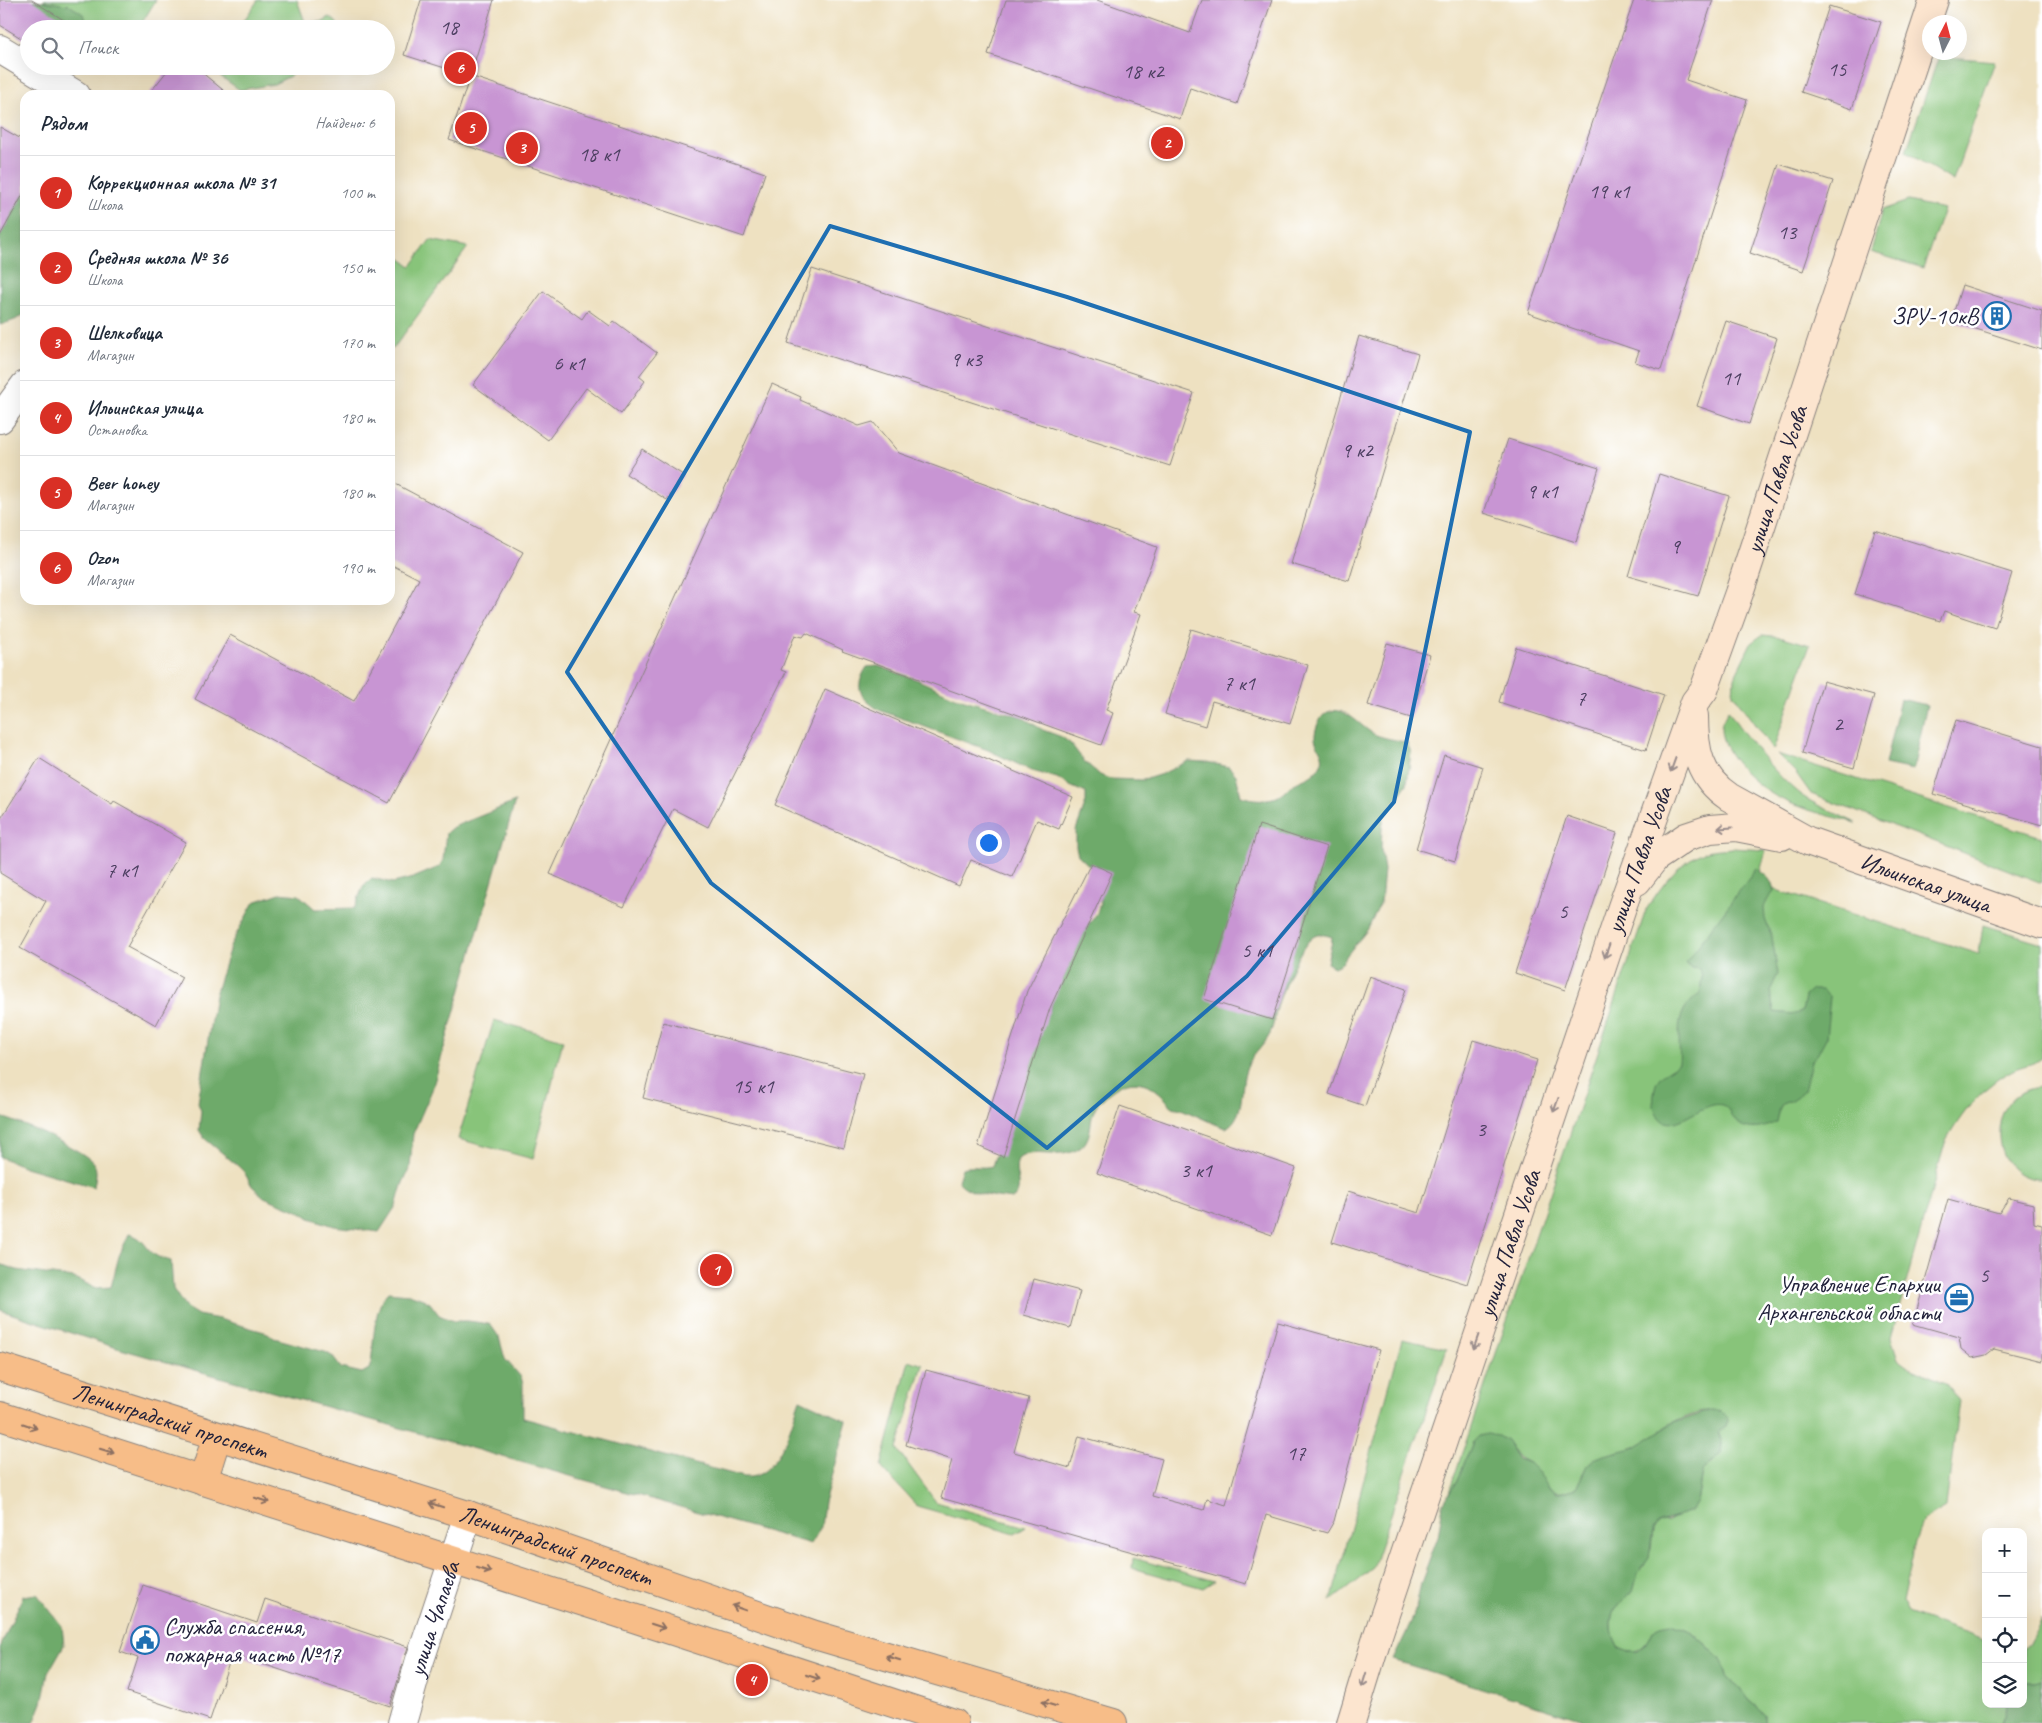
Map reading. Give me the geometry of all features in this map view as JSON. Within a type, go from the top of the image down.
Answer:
[{"type":"main road","name":"Ленинградский проспект","points":[[0,1367],[468,1515],[815,1635],[1113,1723]]},
{"type":"main road","name":"Ленинградский проспект","points":[[0,1416],[454,1560],[954,1723]]},
{"type":"main road","points":[[203,1481],[217,1436]]},
{"type":"street","name":"улица Павла Усова","points":[[1351,1723],[1377,1638],[1622,907],[1695,702],[1704,690],[1739,593],[1934,0]]},
{"type":"street","points":[[0,49],[20,61]]},
{"type":"street","points":[[43,75],[68,90]]},
{"type":"street","points":[[0,419],[20,392]]},
{"type":"street","points":[[1695,702],[1694,741],[1697,756],[1710,780],[1718,790],[1808,841]]},
{"type":"street","points":[[1622,907],[1637,881],[1655,858],[1686,837],[1710,829],[1736,827],[1808,841]]},
{"type":"street","name":"Ильинская улица","points":[[1808,841],[2042,924]]},
{"type":"street","name":"улица Чапаева","points":[[402,1723],[419,1663],[468,1515]]},
{"type":"highlighted area","points":[[830,226],[1067,297],[1470,432],[1394,802],[1247,976],[1047,1148],[711,883],[567,672]]},
{"type":"green space","points":[[33,0],[69,5],[83,14],[85,20],[29,20],[29,5]]},
{"type":"green space","points":[[44,0],[156,0],[144,20],[82,20],[53,2],[46,3]]},
{"type":"green space","points":[[258,0],[297,0],[304,20],[244,20]]},
{"type":"green space","points":[[1967,58],[1995,61],[1953,181],[1906,152],[1938,60]]},
{"type":"green space","points":[[219,75],[291,75],[274,84],[240,90]]},
{"type":"green space","points":[[20,200],[20,317],[0,325],[0,236]]},
{"type":"green space","points":[[1908,201],[1944,209],[1923,268],[1871,252],[1882,210]]},
{"type":"green space","points":[[430,240],[468,247],[395,346],[395,255],[411,266]]},
{"type":"green space","points":[[1762,635],[1783,637],[1810,645],[1773,750],[1733,694],[1734,678],[1751,643]]},
{"type":"green space","points":[[878,666],[918,680],[958,698],[1022,717],[1043,730],[1062,737],[1100,775],[1110,779],[1143,780],[1162,774],[1188,761],[1207,762],[1229,767],[1236,775],[1241,796],[1260,799],[1275,798],[1292,785],[1309,777],[1319,768],[1322,757],[1315,739],[1316,731],[1321,718],[1331,711],[1342,712],[1348,715],[1374,734],[1407,743],[1411,752],[1407,784],[1384,817],[1382,828],[1381,849],[1384,870],[1381,902],[1368,929],[1342,963],[1334,967],[1327,963],[1332,937],[1315,936],[1303,949],[1292,968],[1284,988],[1270,1034],[1253,1057],[1245,1072],[1241,1103],[1236,1117],[1226,1128],[1173,1107],[1162,1095],[1143,1083],[1127,1083],[1112,1091],[1098,1104],[1093,1115],[1088,1138],[1080,1148],[1064,1154],[1039,1153],[1024,1155],[1018,1159],[1016,1170],[1018,1190],[1013,1199],[976,1192],[963,1186],[958,1181],[962,1168],[992,1166],[998,1148],[1001,1127],[1077,942],[1097,913],[1100,903],[1101,886],[1095,871],[1078,855],[1076,847],[1076,830],[1086,802],[1086,793],[1057,778],[1032,771],[988,750],[879,710],[863,696],[860,686],[867,667]]},
{"type":"green space","points":[[1900,699],[1927,705],[1913,770],[1885,764]]},
{"type":"green space","points":[[1728,710],[1764,758],[1787,783],[1807,799],[1856,823],[1799,807],[1772,794],[1752,779],[1734,760],[1723,739],[1721,726]]},
{"type":"green space","points":[[1777,754],[2042,837],[2042,883],[1811,794],[1796,773]]},
{"type":"green space","points":[[515,802],[432,1090],[413,1134],[410,1167],[396,1206],[379,1232],[334,1226],[310,1218],[303,1213],[264,1197],[252,1186],[238,1166],[204,1138],[199,1130],[201,1111],[198,1103],[215,995],[231,944],[254,902],[280,893],[299,895],[315,909],[355,908],[363,886],[372,878],[393,883],[413,878],[439,867],[443,860],[446,833],[453,827]]},
{"type":"green space","points":[[1732,848],[1766,850],[1757,884],[1979,954],[1983,925],[2042,943],[2042,1058],[2013,1070],[1992,1084],[1974,1101],[1958,1121],[1945,1143],[1891,1337],[1898,1359],[1909,1367],[1946,1383],[1959,1400],[1946,1507],[1923,1521],[1915,1541],[1902,1602],[1908,1613],[1982,1640],[1982,1708],[2006,1708],[2005,1714],[2000,1723],[1765,1723],[1765,1714],[1748,1700],[1741,1690],[1727,1677],[1724,1667],[1711,1650],[1689,1630],[1652,1630],[1640,1650],[1632,1652],[1619,1648],[1615,1640],[1612,1624],[1615,1610],[1633,1591],[1638,1573],[1644,1566],[1651,1549],[1653,1529],[1659,1521],[1668,1520],[1697,1502],[1702,1472],[1715,1460],[1722,1443],[1711,1410],[1676,1422],[1632,1448],[1596,1459],[1588,1465],[1577,1486],[1567,1491],[1557,1491],[1548,1487],[1532,1466],[1513,1450],[1473,1442],[1457,1481],[1448,1495],[1646,910],[1670,876],[1694,857],[1714,850]]},
{"type":"green space","points":[[1756,869],[1768,878],[1774,892],[1764,907],[1765,919],[1772,937],[1778,974],[1770,991],[1774,1012],[1794,1014],[1802,1012],[1805,996],[1812,990],[1822,990],[1830,997],[1826,1038],[1817,1055],[1811,1061],[1804,1091],[1782,1104],[1776,1122],[1759,1128],[1746,1127],[1736,1121],[1724,1106],[1713,1105],[1684,1119],[1666,1122],[1659,1117],[1654,1106],[1656,1086],[1662,1075],[1679,1063],[1679,1034],[1683,1013],[1686,1007],[1700,993],[1702,976],[1699,969],[1691,968],[1686,962]]},
{"type":"green space","points":[[494,1020],[563,1040],[533,1159],[458,1139]]},
{"type":"green space","points":[[2042,1087],[2042,1179],[2024,1176],[2010,1166],[2002,1151],[1999,1134],[2001,1118],[2009,1102],[2023,1092]]},
{"type":"green space","points":[[0,1117],[50,1137],[89,1158],[96,1169],[94,1187],[25,1167],[0,1157]]},
{"type":"green space","points":[[129,1234],[141,1240],[157,1256],[171,1261],[173,1289],[185,1307],[198,1315],[268,1333],[274,1338],[325,1352],[332,1356],[341,1368],[362,1373],[369,1369],[371,1363],[377,1316],[383,1299],[388,1292],[409,1294],[430,1303],[439,1315],[453,1321],[490,1324],[499,1337],[505,1359],[521,1377],[523,1384],[523,1418],[744,1477],[756,1476],[766,1470],[774,1461],[787,1436],[800,1399],[847,1421],[824,1502],[821,1527],[811,1544],[117,1348],[0,1310],[0,1264],[17,1270],[74,1278],[96,1288],[111,1287],[119,1256]]},
{"type":"green space","points":[[1402,1339],[1447,1349],[1373,1568],[1331,1601]]},
{"type":"green space","points":[[909,1360],[923,1365],[897,1449],[936,1502],[1026,1527],[1015,1534],[917,1506],[881,1467]]},
{"type":"green space","points":[[1711,1410],[1721,1411],[1728,1418],[1725,1427],[1718,1432],[1722,1443],[1721,1453],[1702,1472],[1697,1502],[1692,1510],[1659,1521],[1653,1529],[1649,1558],[1638,1573],[1633,1592],[1615,1610],[1612,1624],[1613,1632],[1619,1648],[1628,1652],[1638,1652],[1644,1647],[1652,1630],[1660,1626],[1670,1624],[1689,1630],[1719,1658],[1727,1677],[1741,1690],[1748,1700],[1765,1714],[1765,1723],[1592,1723],[1393,1660],[1411,1623],[1421,1583],[1438,1537],[1443,1504],[1457,1481],[1473,1442],[1479,1436],[1487,1434],[1498,1436],[1506,1441],[1518,1459],[1529,1463],[1549,1487],[1557,1492],[1567,1491],[1575,1488],[1587,1465],[1594,1459],[1633,1448],[1674,1423]]},
{"type":"green space","points":[[1133,1558],[1214,1581],[1203,1588],[1132,1568]]},
{"type":"green space","points":[[37,1594],[62,1626],[64,1645],[48,1673],[42,1703],[34,1723],[0,1723],[0,1648],[23,1596]]},
{"type":"green space","points":[[2042,1619],[2042,1680],[2027,1682],[2028,1645]]},
{"type":"green space","points":[[2042,1680],[2042,1723],[2000,1723],[2005,1714],[2006,1708],[2027,1708],[2027,1682]]},
{"type":"building","points":[[0,0],[32,0],[64,20],[20,20],[20,37],[0,25]]},
{"type":"building","points":[[421,0],[494,0],[470,76],[404,55]]},
{"type":"building","points":[[1006,0],[1097,0],[1190,33],[1202,0],[1272,0],[1237,104],[1190,88],[1180,119],[988,54]]},
{"type":"building","points":[[1634,0],[1713,0],[1686,80],[1747,100],[1661,370],[1635,362],[1639,351],[1528,313]]},
{"type":"building","points":[[1829,6],[1881,22],[1852,109],[1801,92]]},
{"type":"building","points":[[164,75],[205,75],[223,90],[152,90]]},
{"type":"building","points":[[470,76],[765,173],[744,237],[449,140]]},
{"type":"building","points":[[0,127],[20,138],[20,200],[0,236]]},
{"type":"building","points":[[1779,164],[1833,181],[1803,271],[1750,253]]},
{"type":"building","points":[[812,269],[1194,393],[1170,466],[788,343]]},
{"type":"building","name":"ЗРУ-10кВ","points":[[1962,285],[2042,311],[2042,350],[1951,321]]},
{"type":"building","points":[[543,291],[582,319],[588,310],[610,326],[614,321],[657,353],[639,376],[645,381],[621,414],[586,388],[548,440],[473,385]]},
{"type":"building","points":[[1726,321],[1777,338],[1749,424],[1697,406]]},
{"type":"building","points":[[1359,336],[1418,354],[1349,581],[1291,564]]},
{"type":"building","points":[[772,384],[801,397],[800,400],[859,426],[873,422],[899,453],[1157,547],[1134,612],[1141,614],[1106,710],[1113,713],[1101,745],[842,651],[806,633],[803,637],[795,635],[781,670],[786,672],[708,827],[673,809],[624,907],[550,874]]},
{"type":"building","points":[[1508,439],[1599,468],[1576,542],[1484,513]]},
{"type":"building","points":[[642,449],[683,475],[667,500],[626,474]]},
{"type":"building","points":[[1659,474],[1729,496],[1698,596],[1628,576]]},
{"type":"building","points":[[395,484],[523,552],[389,803],[195,699],[230,635],[354,701],[419,579],[395,567]]},
{"type":"building","points":[[1875,530],[2012,573],[1995,628],[1944,611],[1940,621],[1855,594]]},
{"type":"building","points":[[1191,629],[1308,665],[1290,724],[1212,701],[1205,726],[1165,714]]},
{"type":"building","points":[[1387,643],[1430,655],[1411,718],[1368,705]]},
{"type":"building","points":[[1516,647],[1664,695],[1646,750],[1499,702]]},
{"type":"building","points":[[1823,681],[1874,695],[1854,768],[1802,753]]},
{"type":"building","points":[[825,689],[1073,797],[1059,829],[1037,820],[1012,877],[971,860],[959,886],[775,805]]},
{"type":"building","points":[[1956,720],[2042,746],[2042,825],[1933,794]]},
{"type":"building","points":[[1444,755],[1483,767],[1455,861],[1416,849]]},
{"type":"building","points":[[39,758],[112,804],[114,801],[186,842],[127,947],[182,977],[156,1025],[20,948],[46,901],[0,873],[0,820]]},
{"type":"building","points":[[1567,816],[1617,833],[1565,990],[1515,973]]},
{"type":"building","points":[[1259,825],[1327,847],[1272,1020],[1204,999]]},
{"type":"building","points":[[1091,863],[1112,873],[1050,1008],[1003,1157],[978,1146],[1027,991]]},
{"type":"building","points":[[1370,976],[1406,989],[1365,1106],[1329,1094]]},
{"type":"building","points":[[663,1022],[863,1074],[844,1148],[643,1098]]},
{"type":"building","points":[[1473,1040],[1537,1060],[1467,1284],[1332,1242],[1348,1191],[1419,1213]]},
{"type":"building","points":[[1120,1106],[1296,1168],[1272,1235],[1097,1173]]},
{"type":"building","points":[[2009,1198],[2033,1204],[2034,1223],[2042,1225],[2042,1361],[1994,1349],[1986,1355],[1972,1358],[1961,1349],[1959,1337],[1913,1324],[1948,1199],[1999,1213]]},
{"type":"building","points":[[1034,1279],[1080,1291],[1070,1328],[1024,1315]]},
{"type":"building","points":[[1278,1322],[1379,1350],[1334,1521],[1327,1533],[1266,1515],[1246,1584],[941,1498],[952,1460],[906,1445],[926,1370],[1029,1398],[1014,1452],[1070,1468],[1079,1436],[1162,1459],[1152,1496],[1204,1510],[1207,1499],[1226,1505]]},
{"type":"building","points":[[143,1585],[257,1623],[265,1599],[408,1647],[390,1706],[232,1654],[210,1720],[127,1692],[138,1658],[120,1652]]},
{"type":"place","name":"Ozon","points":[[460,68]]},
{"type":"place","name":"Beer honey","points":[[471,128]]},
{"type":"place","name":"Средняя школа № 36","points":[[1167,143]]},
{"type":"place","name":"Шелковица","points":[[522,148]]},
{"type":"place","name":"ЗРУ-10кВ","points":[[1997,316]]},
{"type":"place","name":"Коррекционная школа № 31","points":[[716,1270]]},
{"type":"place","name":"Управление Епархии Архангельской области","points":[[1959,1298]]},
{"type":"place","name":"Служба спасения, пожарная часть №17","points":[[145,1640]]},
{"type":"place","name":"Ильинская улица","points":[[752,1680]]}]
